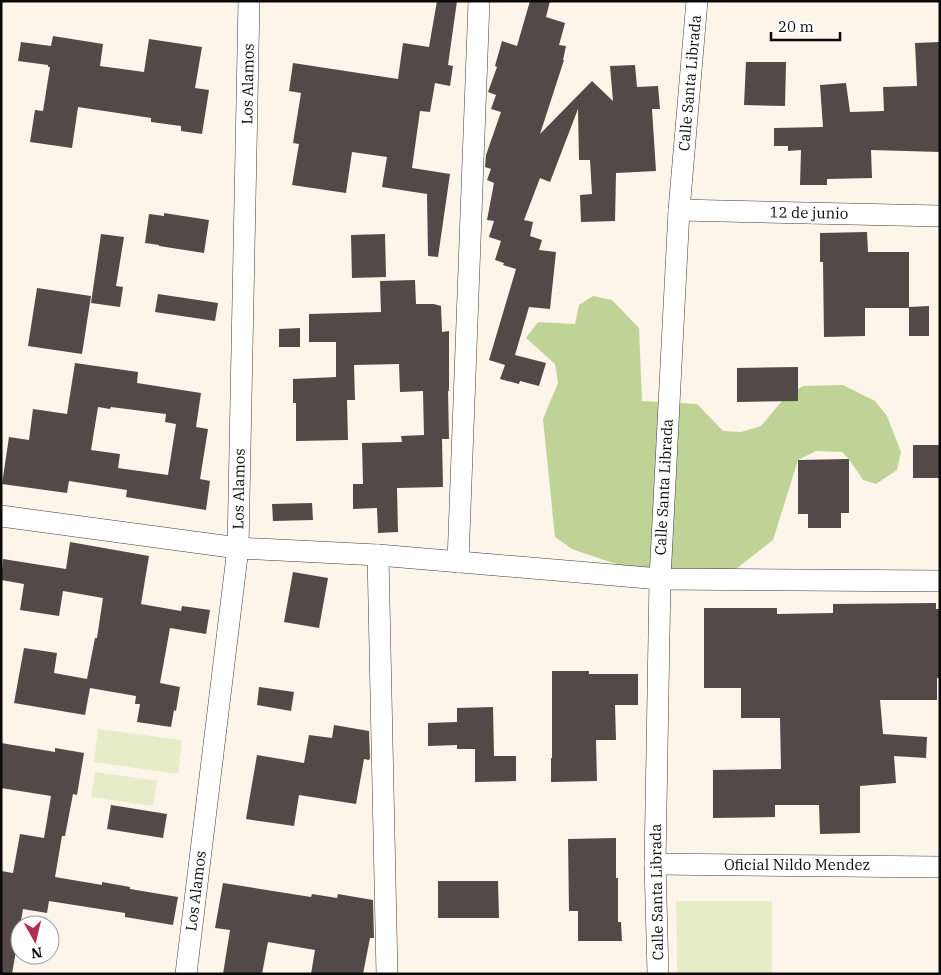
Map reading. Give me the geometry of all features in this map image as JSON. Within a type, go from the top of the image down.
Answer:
[{"type":"street","name":"Los Alamos","points":[[186,974],[238,548],[249,1]]},
{"type":"street","points":[[458,562],[479,1]]},
{"type":"street","name":"Calle Santa Librada","points":[[658,974],[655,864],[660,579],[679,210],[697,1]]},
{"type":"street","name":"12 de junio","points":[[679,210],[940,216]]},
{"type":"street","points":[[1,516],[238,548],[378,555],[660,579],[940,581]]},
{"type":"street","points":[[378,555],[388,974]]},
{"type":"street","name":"Oficial Nildo Mendez","points":[[655,864],[940,866]]},
{"type":"green space","points":[[593,296],[612,300],[639,328],[642,401],[697,404],[723,431],[741,432],[761,426],[787,395],[803,386],[843,385],[875,401],[887,416],[901,452],[897,470],[876,484],[863,480],[842,452],[816,451],[798,460],[773,540],[722,580],[660,579],[572,549],[555,537],[543,419],[558,383],[555,364],[526,338],[538,322],[575,324],[579,305]]},
{"type":"green space","points":[[98,729],[182,740],[178,774],[94,762]]},
{"type":"green space","points":[[95,772],[157,781],[153,806],[91,797]]},
{"type":"green space","points":[[676,901],[772,901],[772,974],[677,974]]},
{"type":"building","points":[[437,1],[457,1],[448,65],[453,66],[450,86],[435,83],[430,112],[420,111],[412,168],[450,174],[438,257],[428,256],[427,194],[382,187],[387,157],[352,152],[346,193],[292,185],[299,144],[293,143],[301,93],[289,91],[293,63],[398,79],[403,43],[429,47]]},
{"type":"building","points":[[530,1],[550,1],[546,17],[565,23],[559,45],[566,46],[564,60],[540,134],[592,81],[613,101],[610,66],[635,65],[637,87],[658,86],[660,109],[652,109],[656,171],[616,173],[615,221],[581,222],[580,195],[592,194],[590,160],[579,160],[578,109],[550,182],[540,178],[524,220],[533,222],[530,236],[542,240],[539,250],[556,252],[550,309],[529,307],[515,355],[546,363],[539,386],[520,381],[519,384],[500,379],[505,365],[489,360],[516,269],[495,260],[501,241],[489,237],[494,221],[487,220],[494,183],[487,180],[491,169],[485,167],[486,155],[501,112],[491,109],[496,95],[488,92],[497,67],[495,66],[502,41],[517,46]]},
{"type":"building","points":[[53,36],[103,44],[100,66],[144,72],[149,39],[202,47],[195,88],[209,90],[202,134],[181,131],[181,126],[151,122],[151,118],[78,107],[72,148],[30,142],[35,110],[43,111],[50,67],[48,65],[18,61],[21,42],[51,46]]},
{"type":"building","points":[[940,42],[940,152],[871,150],[872,178],[827,179],[827,185],[800,185],[801,150],[788,151],[788,146],[774,146],[774,128],[823,127],[820,85],[846,83],[850,112],[884,111],[883,87],[917,86],[915,43]]},
{"type":"building","points":[[746,62],[786,62],[785,106],[744,105]]},
{"type":"building","points":[[164,213],[209,220],[204,253],[145,243],[149,214],[164,216]]},
{"type":"building","points":[[867,232],[868,252],[909,252],[909,307],[929,306],[929,336],[909,336],[909,308],[865,308],[865,336],[824,337],[823,262],[820,262],[820,233]]},
{"type":"building","points":[[101,234],[124,237],[116,286],[123,287],[120,307],[91,303]]},
{"type":"building","points":[[385,234],[386,277],[352,278],[351,235]]},
{"type":"building","points":[[415,280],[416,304],[441,306],[442,332],[449,331],[449,439],[442,439],[443,487],[397,488],[398,532],[378,533],[377,508],[353,509],[353,484],[363,484],[362,443],[402,442],[401,436],[424,435],[423,391],[400,392],[399,364],[354,365],[355,400],[347,400],[348,440],[296,441],[296,403],[293,403],[293,379],[336,377],[336,342],[309,342],[309,314],[381,312],[380,281]]},
{"type":"building","points":[[37,288],[91,296],[82,354],[28,346]]},
{"type":"building","points":[[158,294],[218,303],[215,321],[155,312]]},
{"type":"building","points":[[300,328],[300,347],[279,347],[279,329]]},
{"type":"building","points":[[75,363],[138,372],[137,383],[201,393],[196,427],[208,429],[200,479],[210,481],[206,510],[126,497],[127,490],[69,481],[67,493],[2,484],[9,437],[29,440],[33,409],[67,414]],"holes":[[[98,407],[110,409],[111,407],[166,414],[165,422],[176,424],[168,475],[118,468],[120,454],[91,450]]]},
{"type":"building","points":[[798,367],[798,401],[737,402],[737,368]]},
{"type":"building","points":[[913,445],[940,445],[940,478],[913,478]]},
{"type":"building","points":[[849,459],[849,513],[841,513],[841,528],[808,528],[808,514],[798,514],[798,460]]},
{"type":"building","points":[[312,503],[313,520],[273,521],[272,504]]},
{"type":"building","points":[[70,542],[149,556],[141,604],[181,611],[182,606],[210,610],[206,634],[170,628],[160,683],[180,687],[171,727],[137,722],[140,704],[135,704],[136,696],[90,688],[85,715],[14,703],[24,648],[57,653],[54,673],[87,679],[95,638],[97,638],[103,598],[63,591],[59,616],[20,610],[24,584],[1,580],[3,559],[66,569]]},
{"type":"building","points":[[293,572],[328,578],[319,628],[284,622]]},
{"type":"building","points":[[936,603],[936,609],[940,609],[940,678],[937,678],[937,700],[880,700],[883,734],[927,737],[926,758],[894,756],[896,783],[860,786],[860,833],[820,834],[819,805],[775,805],[775,817],[713,818],[713,770],[781,769],[780,718],[741,718],[741,688],[704,688],[704,608],[777,608],[777,614],[833,613],[833,604]]},
{"type":"building","points":[[552,671],[589,671],[589,674],[638,674],[638,705],[615,705],[616,740],[596,740],[597,781],[551,782]]},
{"type":"building","points":[[259,687],[294,692],[291,711],[257,705]]},
{"type":"building","points":[[493,707],[494,756],[516,756],[516,781],[475,782],[475,749],[457,749],[457,745],[428,746],[428,723],[457,722],[457,708]]},
{"type":"building","points":[[334,725],[369,731],[370,758],[369,760],[364,759],[356,804],[299,795],[294,826],[246,819],[257,755],[304,763],[309,735],[332,738]]},
{"type":"building","points":[[1,743],[55,752],[55,748],[84,753],[77,795],[73,794],[65,836],[62,836],[55,877],[102,885],[102,882],[178,897],[173,925],[125,917],[125,913],[49,901],[47,913],[23,909],[22,915],[10,915],[10,965],[14,965],[12,974],[1,974],[1,871],[13,873],[20,834],[44,838],[51,796],[1,788]]},
{"type":"building","points":[[111,805],[167,814],[163,838],[107,829]]},
{"type":"building","points":[[616,838],[618,922],[621,922],[622,941],[578,941],[578,911],[569,911],[568,839]]},
{"type":"building","points":[[438,881],[498,881],[499,918],[438,918]]},
{"type":"building","points":[[223,883],[311,897],[312,894],[337,898],[338,894],[373,900],[374,938],[370,938],[363,974],[311,974],[315,950],[268,942],[262,974],[223,974],[230,930],[215,928]]}]
